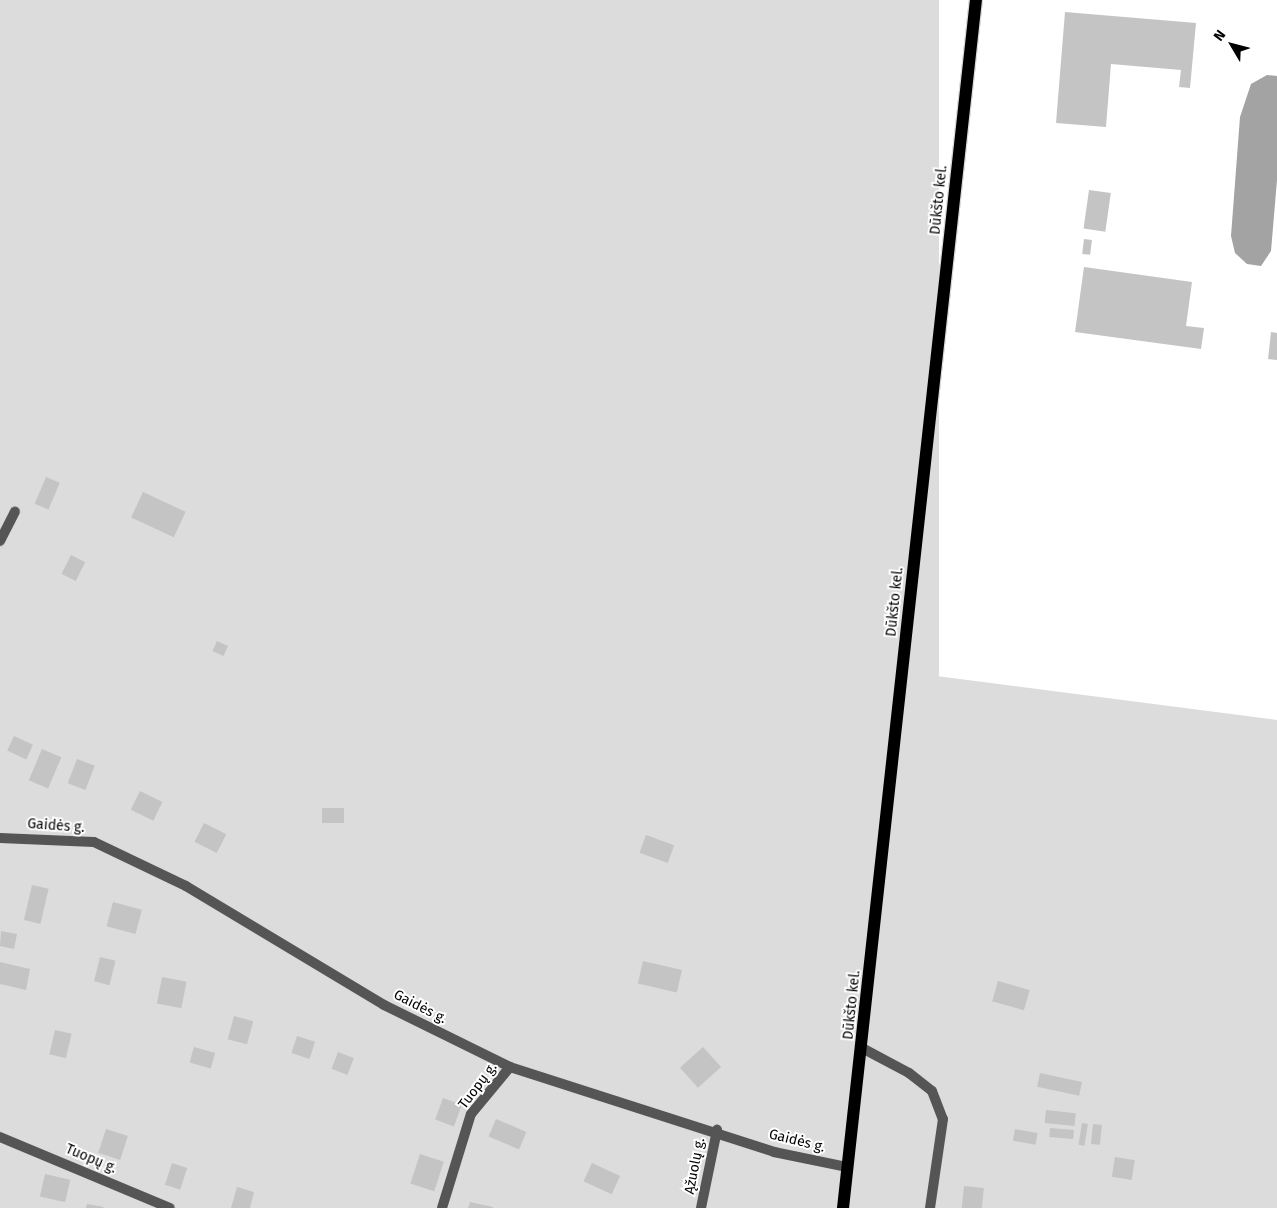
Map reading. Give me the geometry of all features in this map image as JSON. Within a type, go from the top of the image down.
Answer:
[{"type":"main road","name":"Dūkšto kel.","points":[[843,1208],[976,0]]},
{"type":"street","points":[[0,541],[15,512]]},
{"type":"street","name":"Gaidės g.","points":[[0,838],[47,836],[94,842],[134,859],[384,1005],[510,1067],[717,1130],[774,1152],[848,1166]]},
{"type":"street","points":[[862,1048],[910,1073],[932,1091],[943,1119],[930,1208]]},
{"type":"street","name":"Tuopų g.","points":[[442,1208],[471,1114],[510,1067]]},
{"type":"street","name":"Ąžuolų g.","points":[[701,1208],[717,1130]]},
{"type":"street","name":"Tuopų g.","points":[[0,1138],[170,1208]]},
{"type":"shaded area","points":[[0,0],[939,0],[939,1208],[0,1208]]},
{"type":"shaded area","points":[[1267,75],[1277,76],[1277,180],[1271,251],[1261,266],[1247,264],[1235,253],[1231,236],[1240,117],[1251,84]]},
{"type":"shaded area","points":[[921,674],[1277,720],[1277,1208],[863,1208]]},
{"type":"building","points":[[1065,12],[1196,23],[1190,88],[1179,87],[1181,70],[1111,64],[1106,127],[1056,123]]},
{"type":"building","points":[[1089,190],[1111,193],[1105,232],[1084,229]]},
{"type":"building","points":[[1084,239],[1092,240],[1090,255],[1082,254]]},
{"type":"building","points":[[1084,267],[1192,282],[1186,326],[1204,328],[1201,349],[1075,332]]},
{"type":"building","points":[[1271,332],[1277,333],[1277,360],[1268,359]]},
{"type":"building","points":[[46,477],[60,483],[48,510],[35,504]]},
{"type":"building","points":[[143,492],[186,512],[174,537],[131,517]]},
{"type":"building","points":[[71,555],[85,562],[76,581],[61,574]]},
{"type":"building","points":[[217,641],[228,646],[223,656],[213,651]]},
{"type":"building","points":[[14,736],[33,745],[26,759],[7,751]]},
{"type":"building","points":[[42,749],[61,757],[48,789],[29,780]]},
{"type":"building","points":[[77,759],[95,766],[85,790],[68,783]]},
{"type":"building","points":[[140,791],[162,802],[153,821],[131,810]]},
{"type":"building","points":[[322,808],[344,808],[344,823],[322,823]]},
{"type":"building","points":[[204,823],[226,834],[217,853],[194,842]]},
{"type":"building","points":[[646,835],[674,845],[668,863],[640,853]]},
{"type":"building","points":[[32,885],[49,889],[40,924],[24,920]]},
{"type":"building","points":[[113,902],[142,910],[136,934],[107,926]]},
{"type":"building","points":[[1,931],[17,934],[14,949],[0,946]]},
{"type":"building","points":[[100,957],[116,961],[109,985],[94,981]]},
{"type":"building","points":[[643,961],[682,970],[677,992],[638,983]]},
{"type":"building","points":[[0,962],[30,969],[26,990],[0,984]]},
{"type":"building","points":[[162,977],[187,982],[181,1008],[157,1004]]},
{"type":"building","points":[[998,981],[1030,990],[1024,1010],[992,1001]]},
{"type":"building","points":[[234,1016],[253,1021],[247,1044],[228,1039]]},
{"type":"building","points":[[55,1030],[72,1034],[66,1058],[49,1054]]},
{"type":"building","points":[[297,1036],[315,1042],[310,1059],[291,1053]]},
{"type":"building","points":[[194,1047],[215,1053],[211,1068],[190,1062]]},
{"type":"building","points":[[703,1047],[721,1067],[698,1088],[680,1068]]},
{"type":"building","points":[[338,1052],[354,1058],[347,1075],[332,1069]]},
{"type":"building","points":[[1040,1073],[1082,1082],[1079,1096],[1037,1087]]},
{"type":"building","points":[[443,1098],[462,1105],[454,1126],[435,1120]]},
{"type":"building","points":[[1046,1110],[1076,1113],[1074,1126],[1045,1123]]},
{"type":"building","points":[[496,1119],[526,1132],[519,1149],[489,1136]]},
{"type":"building","points":[[1082,1123],[1088,1124],[1084,1146],[1079,1145]]},
{"type":"building","points":[[1093,1124],[1102,1125],[1100,1145],[1091,1144]]},
{"type":"building","points":[[1050,1128],[1074,1130],[1073,1139],[1049,1137]]},
{"type":"building","points":[[106,1129],[128,1136],[120,1160],[98,1153]]},
{"type":"building","points":[[1015,1129],[1038,1133],[1036,1145],[1013,1141]]},
{"type":"building","points":[[420,1154],[444,1162],[434,1191],[410,1183]]},
{"type":"building","points":[[1115,1157],[1135,1160],[1132,1180],[1112,1177]]},
{"type":"building","points":[[172,1163],[187,1168],[180,1190],[165,1185]]},
{"type":"building","points":[[592,1163],[620,1176],[612,1194],[584,1181]]},
{"type":"building","points":[[45,1174],[70,1180],[65,1202],[40,1196]]},
{"type":"building","points":[[964,1186],[984,1188],[982,1208],[962,1208]]},
{"type":"building","points":[[237,1187],[254,1192],[250,1208],[231,1208]]},
{"type":"building","points":[[470,1202],[493,1207],[493,1208],[468,1208]]},
{"type":"building","points":[[87,1204],[104,1207],[86,1208]]}]
